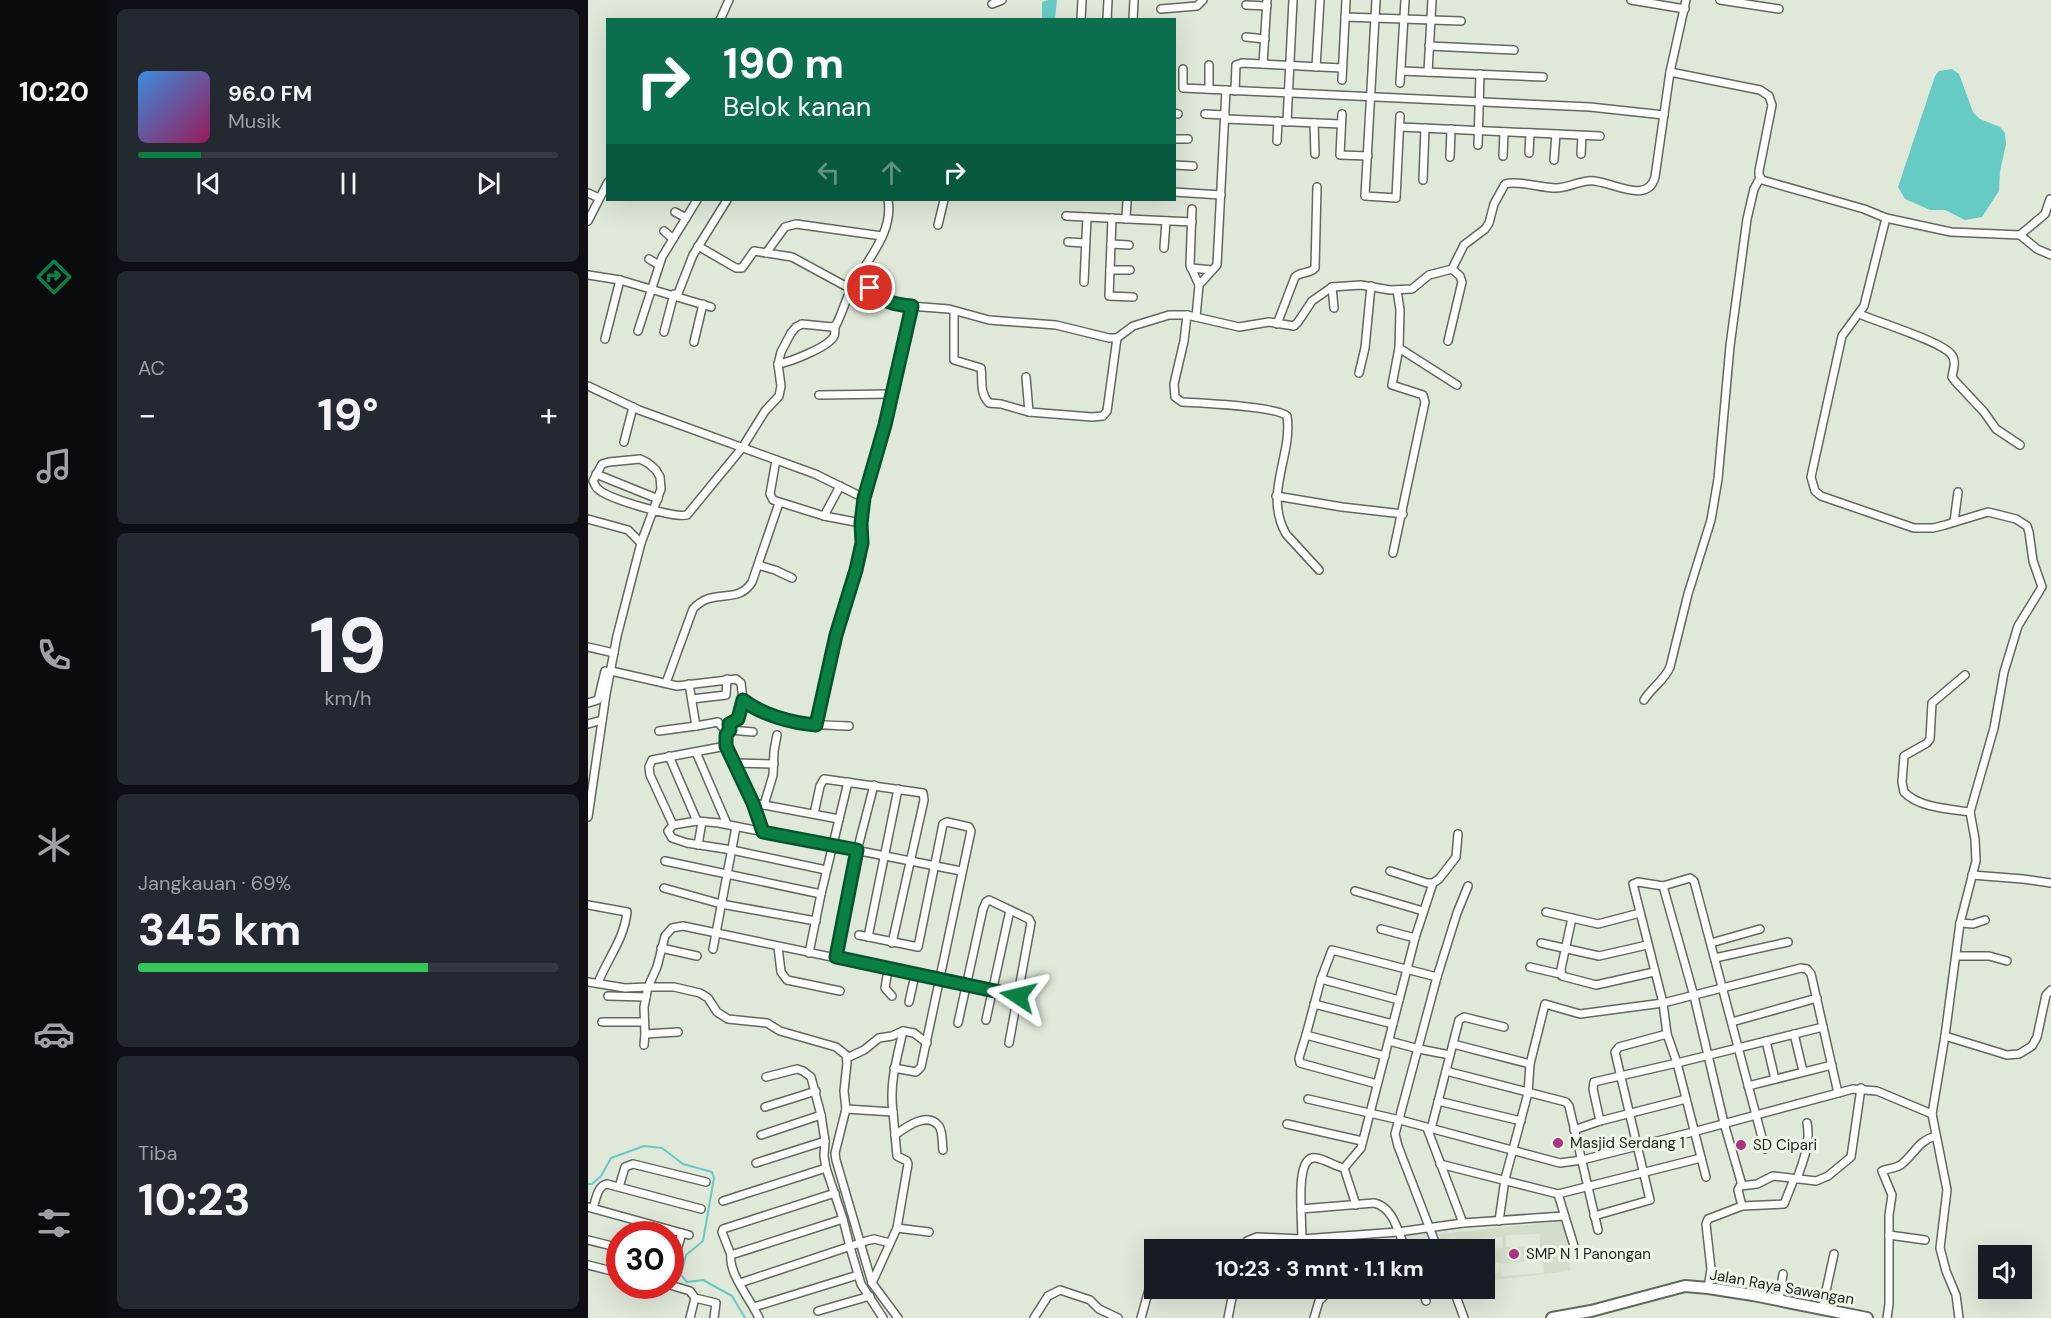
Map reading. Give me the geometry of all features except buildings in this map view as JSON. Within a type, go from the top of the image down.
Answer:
[{"type":"street","points":[[721,18],[729,0]]},
{"type":"street","points":[[992,4],[1002,0]]},
{"type":"street","points":[[1081,18],[1082,0]]},
{"type":"street","points":[[1107,18],[1108,0]]},
{"type":"street","points":[[1133,18],[1134,0]]},
{"type":"street","points":[[1161,9],[1197,6],[1203,0]]},
{"type":"street","points":[[1287,122],[1293,0]]},
{"type":"street","points":[[1316,67],[1320,0]]},
{"type":"street","points":[[1342,80],[1346,0]]},
{"type":"street","points":[[1376,0],[1365,196],[1396,198],[1400,116]]},
{"type":"street","points":[[1400,83],[1405,0]]},
{"type":"street","points":[[1428,72],[1432,0]]},
{"type":"street","points":[[1631,0],[1685,9]]},
{"type":"street","points":[[860,275],[874,293],[896,305],[936,307],[989,320],[1056,325],[1109,338],[1117,338],[1132,326],[1154,318],[1187,315],[1239,327],[1261,322],[1296,324],[1312,301],[1332,287],[1347,285],[1371,286],[1379,289],[1412,289],[1429,275],[1452,269],[1464,245],[1489,224],[1494,204],[1505,184],[1515,182],[1559,188],[1588,181],[1636,191],[1647,189],[1653,183],[1670,72],[1686,0]]},
{"type":"street","points":[[1720,0],[1779,9]]},
{"type":"street","points":[[1246,5],[1267,3],[1263,64]]},
{"type":"street","points":[[1345,17],[1461,21]]},
{"type":"street","points":[[1246,38],[1265,39]]},
{"type":"street","points":[[1429,46],[1514,50]]},
{"type":"street","points":[[1199,285],[1216,265],[1225,117],[1236,65],[1242,63],[1342,68]]},
{"type":"street","points":[[1209,65],[1209,89]]},
{"type":"street","points":[[1183,69],[1183,88],[1590,107],[1664,115]]},
{"type":"street","points":[[1401,71],[1543,77]]},
{"type":"street","points":[[1644,699],[1649,691],[1666,677],[1670,668],[1688,594],[1711,520],[1747,219],[1760,178],[1759,171],[1772,105],[1769,96],[1760,90],[1670,72]]},
{"type":"street","points":[[1478,145],[1480,74]]},
{"type":"street","points":[[1205,114],[1287,122],[1341,124]]},
{"type":"street","points":[[1342,114],[1340,155],[1368,156]]},
{"type":"street","points":[[1277,141],[1278,121]]},
{"type":"street","points":[[1314,123],[1315,154]]},
{"type":"street","points":[[1400,127],[1600,136]]},
{"type":"street","points":[[1423,180],[1425,128]]},
{"type":"street","points":[[1450,157],[1451,129]]},
{"type":"street","points":[[1503,156],[1504,132]]},
{"type":"street","points":[[1529,153],[1530,133]]},
{"type":"street","points":[[1554,160],[1556,134]]},
{"type":"street","points":[[1581,154],[1582,136]]},
{"type":"street","points":[[1176,139],[1188,139]]},
{"type":"street","points":[[1176,165],[1194,166]]},
{"type":"street","points":[[1760,178],[1864,209],[1886,218],[1951,232],[2020,235],[2037,249],[2051,255]]},
{"type":"street","points":[[588,221],[606,186]]},
{"type":"street","points":[[1277,324],[1295,277],[1315,268],[1317,187]]},
{"type":"street","points":[[1176,192],[1221,195]]},
{"type":"street","points":[[588,193],[599,198]]},
{"type":"street","points":[[2020,235],[2045,214],[2050,199]]},
{"type":"street","points":[[638,331],[659,265],[672,238],[696,201]]},
{"type":"street","points":[[663,332],[686,269],[726,201]]},
{"type":"street","points":[[778,364],[793,361],[828,343],[834,337],[835,326],[852,289],[882,236],[888,201]]},
{"type":"street","points":[[938,225],[944,201]]},
{"type":"street","points":[[1126,219],[1127,201]]},
{"type":"street","points":[[1192,209],[1190,265],[1199,285],[1196,316]]},
{"type":"street","points":[[675,212],[686,218]]},
{"type":"street","points":[[1066,216],[1192,222]]},
{"type":"street","points":[[1084,282],[1087,217]]},
{"type":"street","points":[[1112,218],[1109,296],[1133,297]]},
{"type":"street","points":[[1886,218],[1868,293],[1858,314],[1842,336],[1811,477],[1812,484],[1815,491],[1828,499],[1914,528],[1933,528],[1988,512],[2009,516],[2021,522],[2030,532],[2033,561],[2042,587],[2018,626],[2004,672],[1994,728],[1970,812],[1977,852],[1960,924],[1932,1114],[1947,1190],[1940,1248],[1956,1295],[1959,1318]]},
{"type":"street","points":[[1164,248],[1166,221]]},
{"type":"street","points":[[766,253],[784,227],[796,224],[882,236]]},
{"type":"street","points":[[664,231],[672,238]]},
{"type":"street","points":[[1068,242],[1085,243]]},
{"type":"street","points":[[1111,244],[1129,245]]},
{"type":"street","points":[[698,246],[736,268],[742,268],[754,251],[792,257],[852,289]]},
{"type":"street","points":[[649,259],[659,265]]},
{"type":"street","points":[[1191,268],[1212,270]]},
{"type":"street","points":[[1448,341],[1462,282],[1460,276],[1452,269]]},
{"type":"street","points":[[1110,270],[1130,270]]},
{"type":"street","points":[[588,275],[620,280],[707,305],[694,342]]},
{"type":"street","points":[[604,339],[620,280]]},
{"type":"street","points":[[1359,373],[1365,348],[1371,286]]},
{"type":"street","points":[[1332,287],[1334,308]]},
{"type":"street","points":[[1392,553],[1425,402],[1423,395],[1392,385],[1399,348],[1400,310],[1397,290]]},
{"type":"street","points":[[816,725],[836,635],[856,570],[862,534],[864,498],[892,394],[912,306]]},
{"type":"street","points":[[954,311],[954,360],[981,368],[981,390],[989,403],[1029,412],[1097,417],[1106,414],[1117,338]]},
{"type":"street","points":[[1858,314],[1929,341],[1950,353],[1955,366],[1952,377],[1955,381],[1984,412],[1996,429],[2020,445]]},
{"type":"street","points":[[1187,315],[1184,341],[1174,384],[1174,397],[1182,402],[1254,408],[1287,416],[1287,432],[1276,496],[1282,528],[1319,570]]},
{"type":"street","points":[[588,703],[598,700],[600,696],[614,652],[641,543],[652,510],[661,489],[660,477],[652,466],[644,461],[636,459],[602,464],[593,481],[600,491],[652,510],[678,516],[687,515],[742,448],[765,411],[779,396],[781,386],[778,364],[796,327],[802,324],[835,326]]},
{"type":"street","points":[[1399,348],[1457,385]]},
{"type":"street","points":[[1026,377],[1029,412]]},
{"type":"street","points":[[588,386],[633,407],[801,468],[864,498]]},
{"type":"street","points":[[819,395],[892,394]]},
{"type":"street","points":[[624,442],[633,407]]},
{"type":"street","points":[[776,460],[770,497],[773,500],[824,516],[861,523]]},
{"type":"street","points":[[596,474],[658,499]]},
{"type":"street","points":[[824,516],[840,486]]},
{"type":"street","points":[[1954,522],[1958,492]]},
{"type":"street","points":[[1276,496],[1402,514]]},
{"type":"street","points":[[666,683],[693,609],[710,597],[745,592],[752,582],[779,503]]},
{"type":"street","points":[[588,519],[628,530],[641,543]]},
{"type":"street","points":[[758,565],[792,578]]},
{"type":"street","points":[[588,647],[614,652]]},
{"type":"street","points":[[608,671],[677,686],[727,679],[736,679],[741,683],[743,700],[738,719],[730,723],[726,746],[753,803],[763,832]]},
{"type":"street","points":[[588,817],[608,671]]},
{"type":"street","points":[[1965,675],[1932,704],[1930,739],[1904,756],[1902,782],[1904,792],[1914,799],[1937,807],[1970,812]]},
{"type":"street","points":[[692,699],[724,696],[727,693],[727,679]]},
{"type":"street","points":[[689,684],[696,726]]},
{"type":"street","points":[[743,700],[763,712],[787,720],[816,725],[849,726]]},
{"type":"street","points":[[588,724],[602,720]]},
{"type":"street","points":[[659,730],[718,722],[728,731],[753,732]]},
{"type":"street","points":[[764,805],[773,775],[777,735]]},
{"type":"street","points":[[673,825],[649,770],[652,760],[726,746]]},
{"type":"street","points":[[696,752],[727,824]]},
{"type":"street","points":[[669,756],[700,821],[698,845]]},
{"type":"street","points":[[734,763],[774,764]]},
{"type":"street","points":[[814,814],[820,786],[824,779],[921,792],[925,797],[892,943]]},
{"type":"street","points":[[809,953],[826,870],[848,782]]},
{"type":"street","points":[[836,957],[857,850],[874,785]]},
{"type":"street","points":[[868,937],[898,789]]},
{"type":"street","points":[[753,803],[839,819]]},
{"type":"street","points":[[826,870],[732,849],[698,845],[672,838],[668,831],[673,825],[700,821],[727,824],[961,871]]},
{"type":"street","points":[[859,935],[921,948],[943,824],[947,822],[970,829],[927,1043],[918,1071],[894,1068]]},
{"type":"street","points":[[713,949],[714,933],[736,827]]},
{"type":"street","points":[[1390,871],[1433,883],[1439,879],[1456,857],[1458,834]]},
{"type":"street","points":[[665,861],[821,894]]},
{"type":"street","points":[[1972,875],[2051,884]]},
{"type":"street","points":[[1706,1177],[1668,1034],[1663,1003],[1633,884],[1638,882],[1663,886],[1692,879],[1723,988],[1764,1149]]},
{"type":"street","points":[[1344,1168],[1359,1150],[1362,1141],[1415,938],[1433,883]]},
{"type":"street","points":[[1434,1239],[1396,1142],[1396,1129],[1437,977],[1456,914],[1468,886]]},
{"type":"street","points":[[1663,886],[1694,996],[1724,1123],[1742,1185]]},
{"type":"street","points":[[664,888],[721,904],[816,921]]},
{"type":"street","points":[[1355,891],[1423,911]]},
{"type":"street","points":[[958,1023],[986,902],[990,900],[1031,922],[1009,1043]]},
{"type":"street","points":[[588,905],[625,911],[627,915],[622,937],[598,983]]},
{"type":"street","points":[[986,1020],[1010,910]]},
{"type":"street","points":[[1546,912],[1593,924],[1602,924],[1640,913]]},
{"type":"street","points":[[1560,974],[1572,918]]},
{"type":"street","points":[[1960,924],[1973,924],[1985,920]]},
{"type":"street","points":[[644,1045],[648,987],[668,931],[677,926],[1018,996]]},
{"type":"street","points":[[1381,929],[1415,938]]},
{"type":"street","points":[[1711,943],[1760,929]]},
{"type":"street","points":[[1715,958],[1788,942]]},
{"type":"street","points":[[1541,943],[1599,956],[1647,945]]},
{"type":"street","points":[[778,947],[781,972],[787,980],[840,991]]},
{"type":"street","points":[[662,948],[697,956]]},
{"type":"street","points":[[1377,1084],[1300,1063],[1299,1058],[1330,952],[1334,949],[1437,977]]},
{"type":"street","points":[[1956,956],[1987,956],[2007,962]]},
{"type":"street","points":[[1530,967],[1596,986],[1654,972]]},
{"type":"street","points":[[1498,1221],[1505,1179],[1528,1093],[1530,1065],[1545,1004],[1580,1014],[1663,1003],[1805,969],[1811,974],[1838,1093]]},
{"type":"street","points":[[888,970],[885,988],[892,996]]},
{"type":"street","points":[[909,1002],[915,975]]},
{"type":"street","points":[[1321,979],[1399,1000]]},
{"type":"street","points":[[588,982],[625,988],[674,987],[700,993],[708,998],[717,1012],[728,1019],[767,1023],[784,1033],[836,1047],[842,1051],[847,1058],[844,1091],[846,1108],[835,1153],[872,1283],[898,1318]]},
{"type":"street","points":[[1945,1036],[2007,1055],[2019,1054],[2032,1046],[2037,1037],[2046,994],[2051,990]]},
{"type":"street","points":[[608,996],[646,997]]},
{"type":"street","points":[[1732,1022],[1816,998]]},
{"type":"street","points":[[1314,1004],[1393,1024]]},
{"type":"street","points":[[1463,1223],[1429,1128],[1457,1025],[1461,1018],[1504,1027]]},
{"type":"street","points":[[602,1022],[644,1022]]},
{"type":"street","points":[[1600,1121],[1593,1089],[1594,1082],[1823,1027]]},
{"type":"street","points":[[847,1058],[864,1050],[879,1038],[903,1031],[914,1033],[927,1043]]},
{"type":"street","points":[[872,1283],[897,1228],[908,1163],[897,1156],[890,1095],[903,1031]]},
{"type":"street","points":[[645,1034],[678,1032]]},
{"type":"street","points":[[1594,1216],[1650,1200],[1615,1054],[1617,1048],[1668,1034]]},
{"type":"street","points":[[1794,1034],[1803,1071]]},
{"type":"street","points":[[1306,1035],[1385,1056]]},
{"type":"street","points":[[1389,1041],[1450,1055]]},
{"type":"street","points":[[1766,1041],[1775,1079]]},
{"type":"street","points":[[1453,1044],[1530,1065]]},
{"type":"street","points":[[1748,1086],[1832,1065]]},
{"type":"street","points":[[766,1077],[798,1069],[811,1077],[821,1115],[826,1168],[861,1284],[883,1318]]},
{"type":"street","points":[[1446,1071],[1566,1102],[1598,1230]]},
{"type":"street","points":[[1308,1099],[1400,1120],[1560,1163],[1582,1160],[1861,1088],[1877,1091],[1932,1114]]},
{"type":"street","points":[[1742,1206],[1738,1190],[1742,1185],[1757,1184],[1773,1176],[1816,1181],[1849,1161],[1861,1088]]},
{"type":"street","points":[[765,1107],[816,1091]]},
{"type":"street","points":[[1574,1130],[1686,1099]]},
{"type":"street","points":[[1438,1101],[1521,1121]]},
{"type":"street","points":[[846,1108],[893,1112]]},
{"type":"street","points":[[761,1135],[821,1115]]},
{"type":"street","points":[[896,1135],[918,1120],[937,1124],[943,1150]]},
{"type":"street","points":[[1708,1288],[1711,1269],[1706,1224],[1708,1219],[1742,1206],[1784,1204],[1808,1146],[1807,1123]]},
{"type":"street","points":[[1287,1124],[1362,1141]]},
{"type":"street","points":[[1887,1318],[1892,1194],[1882,1170],[1903,1164],[1918,1145],[1927,1138],[1936,1136]]},
{"type":"street","points":[[756,1163],[825,1141]]},
{"type":"street","points":[[1302,1239],[1301,1209],[1304,1167],[1308,1159],[1316,1158],[1344,1168]]},
{"type":"street","points":[[1440,1164],[1558,1194],[1701,1158]]},
{"type":"street","points":[[619,1187],[625,1167],[633,1164],[706,1182]]},
{"type":"street","points":[[723,1201],[826,1168]]},
{"type":"street","points":[[1344,1168],[1356,1205]]},
{"type":"street","points":[[638,1221],[591,1208],[602,1185],[607,1184],[701,1209]]},
{"type":"street","points":[[759,1318],[730,1261],[731,1255],[722,1232],[723,1229],[835,1193]]},
{"type":"street","points":[[1558,1194],[1574,1246]]},
{"type":"street","points":[[1301,1209],[1374,1203],[1383,1205],[1389,1211],[1401,1239]]},
{"type":"street","points":[[1252,1239],[1257,1237],[1302,1239],[1398,1232],[1463,1223],[1564,1216]]},
{"type":"street","points":[[731,1255],[843,1219]]},
{"type":"street","points":[[897,1228],[929,1232]]},
{"type":"street","points":[[1889,1235],[1925,1240]]},
{"type":"street","points":[[740,1283],[874,1239],[890,1243]]},
{"type":"street","points":[[588,1240],[606,1244]]},
{"type":"street","points":[[1822,1309],[1834,1254]]},
{"type":"street","points":[[588,1265],[606,1270]]},
{"type":"street","points":[[1779,1300],[1783,1274]]},
{"type":"street","points":[[754,1307],[858,1275]]},
{"type":"street","name":"Jalan Raya Sawangan","points":[[1552,1318],[1591,1311],[1675,1287],[1708,1288],[1867,1318]]},
{"type":"street","points":[[684,1289],[690,1291],[694,1298],[690,1318]]},
{"type":"street","points":[[1034,1318],[1048,1296],[1060,1290],[1090,1300],[1107,1316],[1118,1318]]},
{"type":"street","points":[[818,1311],[870,1296]]},
{"type":"street","points":[[694,1298],[716,1303],[714,1318]]},
{"type":"street","points":[[1141,1318],[1146,1299]]},
{"type":"street","points":[[1228,1318],[1231,1299]]},
{"type":"street","points":[[1314,1318],[1321,1299]]},
{"type":"street","points":[[1457,1299],[1464,1318]]},
{"type":"shaded area","name":"SMP N 1 Panongan","points":[[1565,1221],[1570,1271],[1495,1280],[1495,1273],[1500,1273],[1499,1263],[1495,1263],[1495,1248],[1503,1248],[1502,1237],[1456,1239],[1455,1236],[1441,1239],[1439,1234]],"holes":[[[1540,1234],[1540,1246],[1506,1247],[1506,1235]],[[1543,1260],[1544,1273],[1501,1276],[1500,1264]]]},
{"type":"water","points":[[1057,0],[1055,18],[1042,18],[1042,2]]},
{"type":"water","points":[[1952,69],[1959,74],[1973,112],[1980,119],[2000,127],[2005,133],[2006,144],[2000,172],[1999,191],[1982,217],[1965,220],[1945,210],[1930,210],[1905,199],[1898,187],[1935,76],[1939,71]]},
{"type":"waterway","points":[[588,1184],[592,1184],[601,1176],[611,1158],[644,1146],[662,1148],[683,1164],[712,1172],[714,1178],[703,1241],[686,1255],[681,1275],[687,1282],[703,1280],[732,1296],[745,1318]]},
{"type":"place","name":"Masjid Serdang 1","points":[[1558,1143]]},
{"type":"place","name":"SD Cipari","points":[[1741,1145]]},
{"type":"place","name":"SMP N 1 Panongan","points":[[1514,1254]]},
{"type":"route","points":[[870,288],[885,301],[896,305],[912,306],[885,425],[864,498],[861,523],[862,543],[856,570],[836,635],[816,725],[787,720],[763,712],[743,700],[738,719],[729,724],[730,730],[726,735],[726,746],[753,803],[763,832],[857,850],[836,957],[888,970],[1018,996]]}]
